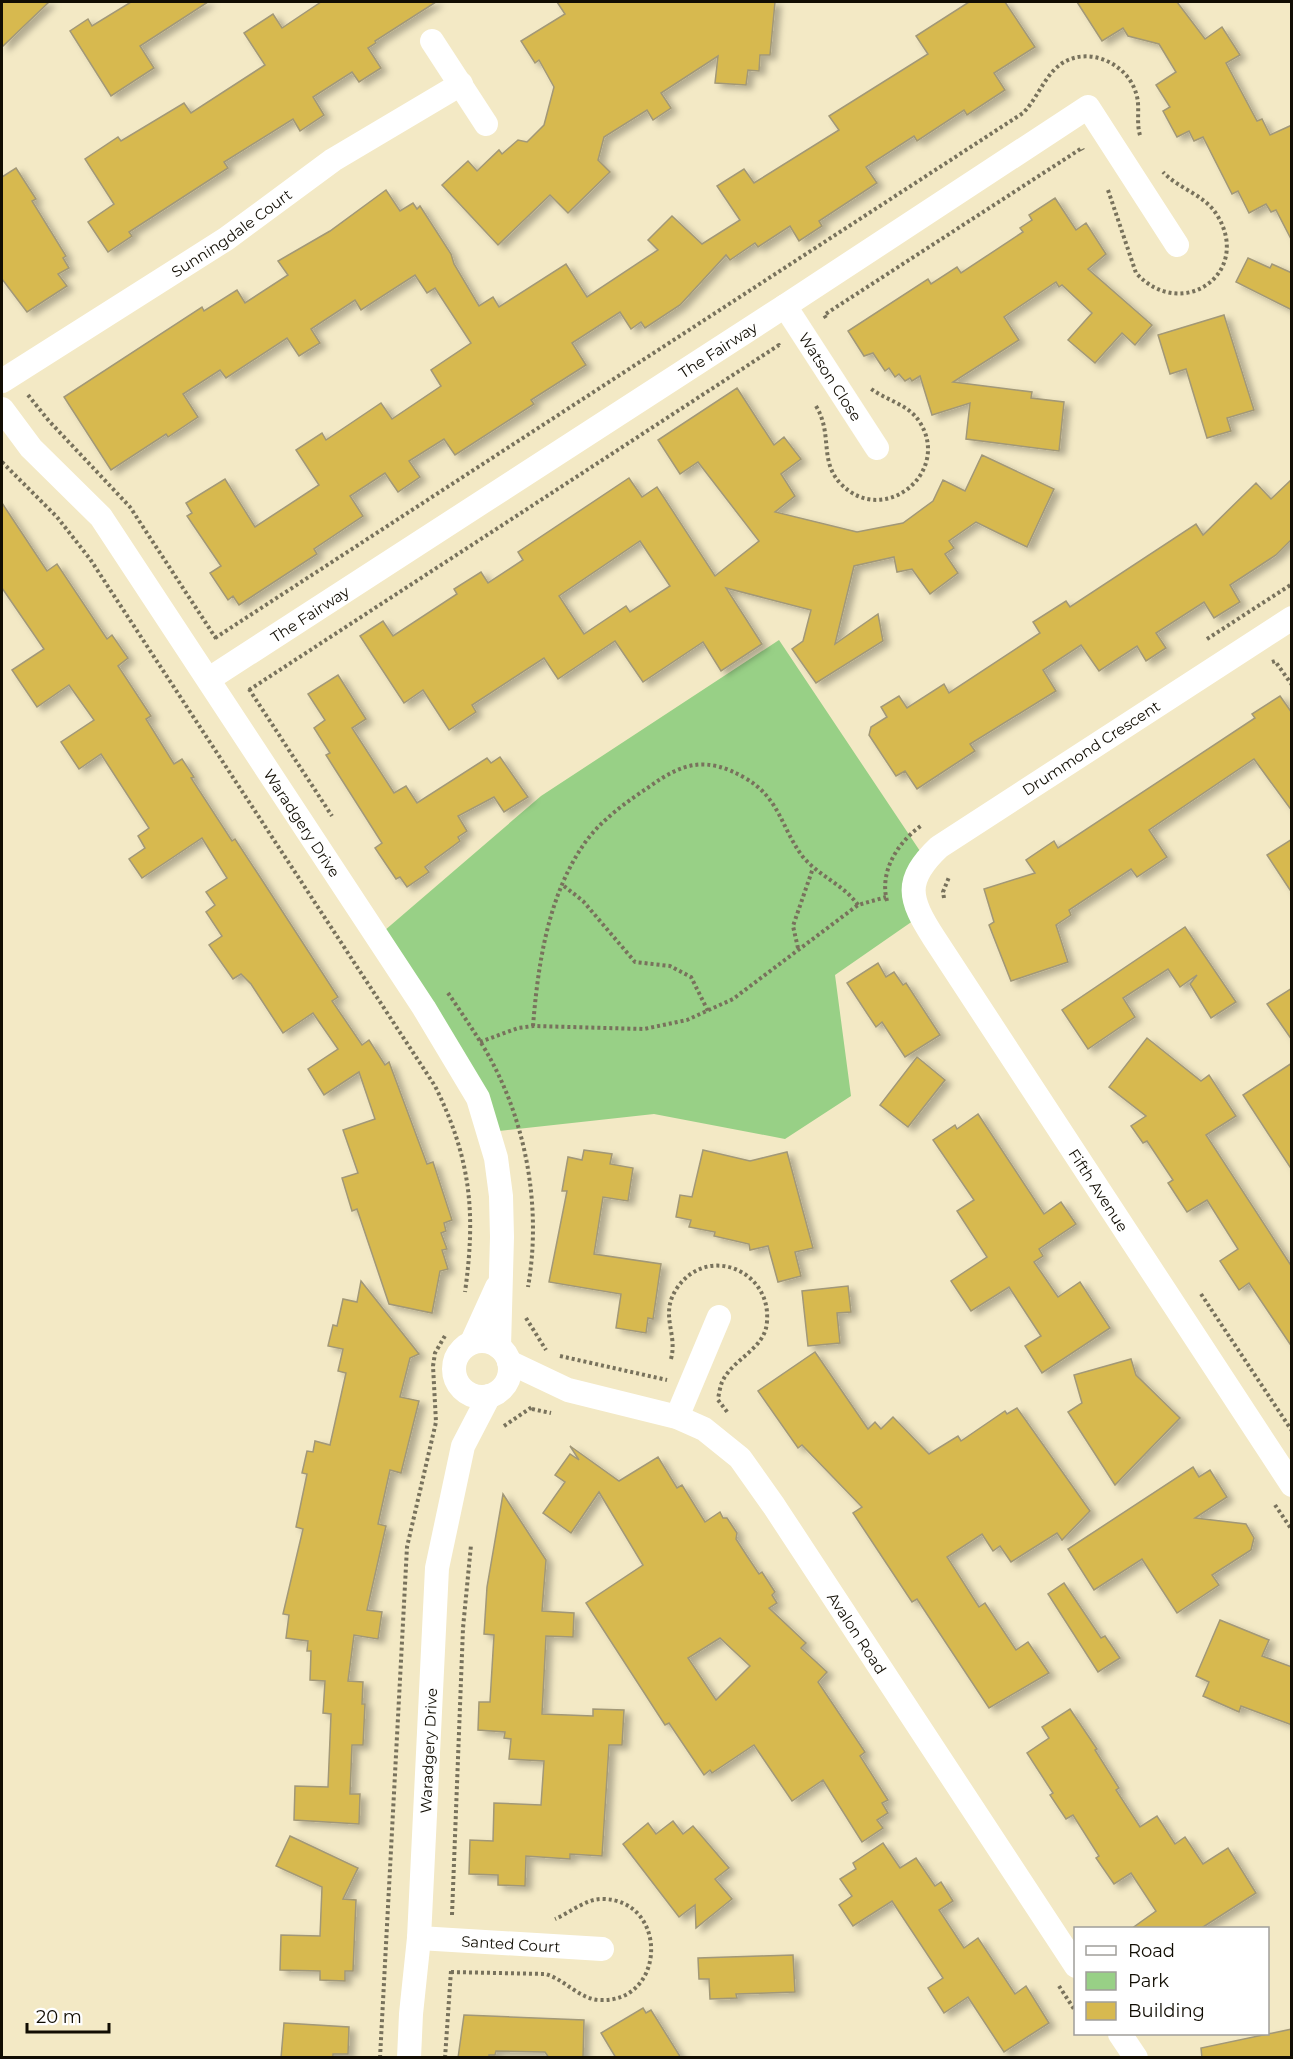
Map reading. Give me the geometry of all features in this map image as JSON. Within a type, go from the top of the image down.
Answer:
[{"type":"street","points":[[432,41],[486,124]]},
{"type":"street","name":"Sunningdale Court","points":[[2,381],[219,244],[333,160],[461,84]]},
{"type":"street","name":"The Fairway","points":[[209,679],[1088,107],[1177,245]]},
{"type":"street","name":"Watson Close","points":[[785,306],[877,448]]},
{"type":"street","name":"Waradgery Drive","points":[[2,409],[31,448],[101,517],[452,1051],[478,1098],[490,1132],[499,1179],[502,1237],[500,1282],[504,1354]]},
{"type":"street","name":"Drummond Crescent","points":[[912,895],[919,868],[939,847],[1289,626]]},
{"type":"street","name":"Fifth Avenue","points":[[912,895],[925,924],[1292,1485]]},
{"type":"street","name":"Waradgery Drive","points":[[472,1342],[500,1282]]},
{"type":"street","points":[[677,1417],[719,1317]]},
{"type":"street","points":[[481,1340],[504,1354],[509,1377],[495,1393],[473,1396],[459,1386],[455,1378],[454,1361],[458,1353],[472,1342],[481,1340]]},
{"type":"street","name":"Avalon Road","points":[[504,1354],[568,1390],[677,1417],[716,1437],[752,1473],[1074,1963]]},
{"type":"street","name":"Waradgery Drive","points":[[409,2058],[419,1938],[436,1580],[442,1534],[463,1446],[459,1386]]},
{"type":"street","name":"Avalon Road","points":[[495,1393],[568,1390]]},
{"type":"street","name":"Waradgery Drive","points":[[463,1446],[495,1393]]},
{"type":"street","name":"Santed Court","points":[[419,1938],[602,1949]]},
{"type":"street","points":[[1121,2035],[1136,2058]]},
{"type":"path","points":[[249,690],[779,345]]},
{"type":"path","points":[[2,462],[57,517],[90,558],[435,1086],[458,1136],[469,1193],[471,1247],[464,1297]]},
{"type":"path","points":[[1203,642],[1292,584]]},
{"type":"path","points":[[1267,664],[1275,661],[1292,685]]},
{"type":"path","points":[[532,1026],[541,954],[553,910],[585,842],[616,812],[668,774],[697,763],[716,766],[743,777],[766,793],[777,808],[795,844],[813,868],[858,904]]},
{"type":"path","points":[[888,905],[886,879],[897,849],[910,834],[928,821]]},
{"type":"path","points":[[798,948],[793,926],[813,868]]},
{"type":"path","points":[[945,904],[943,892],[945,884],[955,871]]},
{"type":"path","points":[[564,886],[583,901],[634,962],[670,966],[691,977],[708,1011]]},
{"type":"path","points":[[480,1042],[518,1028],[532,1026],[595,1030],[644,1029],[665,1026],[708,1011],[733,999],[858,904],[886,897]]},
{"type":"path","points":[[1196,1287],[1292,1431]]},
{"type":"path","points":[[524,1314],[548,1353],[546,1359]]},
{"type":"path","points":[[381,2058],[407,1547],[436,1422],[433,1366],[435,1353],[450,1328]]},
{"type":"path","points":[[559,1356],[665,1380]]},
{"type":"path","points":[[496,1432],[532,1408],[534,1398]]},
{"type":"path","points":[[532,1408],[554,1414]]},
{"type":"path","points":[[1273,1501],[1292,1530]]},
{"type":"path","points":[[452,1912],[463,1628],[472,1533]]},
{"type":"path","points":[[445,2058],[451,1972]]},
{"type":"path","points":[[1056,1983],[1074,2009]]},
{"type":"green space","points":[[779,640],[926,860],[920,916],[835,975],[851,1096],[785,1139],[654,1114],[490,1132],[377,937],[541,796]]},
{"type":"building","points":[[2,2],[49,2],[2,47]]},
{"type":"building","points":[[131,2],[208,2],[140,46],[154,68],[111,96],[70,31],[88,19],[92,26]]},
{"type":"building","points":[[321,2],[436,2],[375,41],[376,43],[368,48],[381,68],[359,82],[352,72],[313,97],[324,115],[300,131],[293,119],[224,162],[228,168],[129,232],[132,236],[108,252],[88,222],[114,204],[85,159],[118,137],[121,141],[184,103],[191,113],[265,65],[244,33],[273,14],[282,28]]},
{"type":"building","points":[[557,2],[775,2],[770,55],[760,55],[759,71],[748,70],[746,85],[715,83],[718,56],[661,93],[671,108],[653,120],[647,110],[604,137],[598,160],[610,172],[568,213],[550,195],[498,245],[442,185],[468,161],[477,171],[499,150],[502,154],[518,140],[527,142],[544,125],[554,87],[539,60],[535,63],[521,41],[565,14]]},
{"type":"building","points":[[969,2],[1005,2],[1035,47],[994,73],[1005,90],[967,115],[964,110],[917,141],[914,136],[866,167],[877,183],[819,221],[822,226],[799,241],[790,226],[758,247],[755,243],[730,260],[726,255],[680,305],[645,328],[641,322],[631,329],[620,312],[572,343],[586,365],[531,400],[534,404],[455,455],[444,439],[409,461],[420,477],[398,492],[385,473],[350,496],[363,516],[314,549],[317,554],[239,605],[233,596],[228,600],[210,573],[221,566],[187,516],[192,513],[186,503],[225,479],[255,527],[319,485],[296,450],[322,433],[326,440],[381,403],[392,419],[441,386],[431,370],[471,343],[435,288],[427,293],[415,275],[361,310],[355,300],[311,329],[320,343],[299,356],[287,338],[226,378],[220,370],[183,394],[198,417],[168,437],[166,434],[111,470],[64,397],[202,307],[204,311],[237,290],[245,303],[288,275],[278,261],[330,231],[386,190],[400,211],[413,203],[417,209],[420,206],[451,254],[454,264],[479,306],[493,297],[499,307],[566,264],[587,297],[658,250],[648,240],[672,216],[702,244],[740,220],[717,186],[744,169],[754,183],[839,130],[829,116],[928,54],[916,36]]},
{"type":"building","points":[[1077,2],[1177,2],[1205,39],[1222,27],[1240,55],[1226,63],[1257,121],[1262,119],[1270,135],[1292,125],[1292,241],[1276,210],[1271,212],[1266,204],[1249,213],[1238,191],[1232,194],[1203,137],[1194,141],[1189,131],[1177,137],[1163,111],[1170,107],[1156,85],[1176,72],[1159,44],[1128,36],[1123,28],[1102,41]]},
{"type":"building","points":[[16,168],[36,199],[32,201],[66,256],[63,258],[69,268],[58,274],[67,286],[27,312],[2,279],[2,177]]},
{"type":"building","points":[[1055,198],[1076,230],[1086,223],[1106,254],[1088,269],[1152,325],[1135,345],[1122,333],[1095,363],[1068,340],[1092,313],[1062,285],[1059,287],[1056,282],[1004,317],[1019,340],[953,382],[1032,392],[1031,398],[1064,402],[1059,451],[966,439],[970,403],[932,415],[920,376],[912,381],[910,378],[905,381],[899,374],[895,377],[889,368],[885,371],[873,353],[864,356],[848,331],[928,279],[931,284],[957,267],[961,273],[1023,232],[1020,228],[1032,220],[1029,215]]},
{"type":"building","points":[[1248,258],[1270,268],[1272,264],[1292,273],[1292,310],[1236,282]]},
{"type":"building","points":[[1224,315],[1254,410],[1227,418],[1231,431],[1207,438],[1186,369],[1170,374],[1158,335]]},
{"type":"building","points":[[737,388],[774,445],[784,437],[801,459],[781,474],[795,496],[775,512],[857,532],[903,523],[933,501],[943,480],[965,491],[982,455],[1054,489],[1027,547],[976,522],[949,541],[954,548],[945,554],[958,573],[930,594],[912,569],[897,572],[894,557],[854,566],[835,644],[878,614],[883,641],[816,683],[792,649],[803,641],[811,610],[726,588],[762,644],[721,671],[703,642],[643,682],[615,641],[558,679],[544,658],[472,705],[476,712],[449,730],[423,690],[404,703],[360,636],[383,621],[393,636],[457,594],[454,589],[481,572],[488,583],[523,560],[518,552],[629,478],[642,497],[657,487],[715,576],[759,541],[698,462],[680,474],[658,440]],"holes":[[[640,541],[670,586],[630,612],[626,606],[584,634],[559,596]]]},
{"type":"building","points":[[1292,479],[1292,539],[1276,555],[1230,585],[1240,602],[1214,618],[1204,602],[1156,633],[1166,648],[1146,661],[1137,646],[1099,671],[1081,645],[1043,670],[1056,691],[970,744],[975,751],[917,789],[905,771],[896,776],[869,735],[871,727],[887,717],[881,707],[899,696],[907,708],[944,684],[949,693],[1040,633],[1033,622],[1066,601],[1070,607],[1196,524],[1203,535],[1256,483],[1271,499]]},
{"type":"building","points":[[2,503],[47,571],[57,564],[107,639],[112,635],[128,658],[118,666],[151,716],[146,719],[174,764],[182,759],[194,777],[191,778],[232,841],[235,839],[338,997],[332,1001],[362,1045],[369,1040],[385,1065],[389,1062],[427,1164],[433,1162],[452,1220],[444,1223],[446,1231],[441,1233],[447,1249],[442,1250],[448,1269],[440,1271],[432,1313],[389,1304],[357,1209],[352,1211],[342,1178],[358,1173],[343,1130],[375,1119],[359,1072],[324,1095],[308,1069],[338,1049],[313,1013],[283,1033],[251,984],[241,974],[233,979],[209,945],[222,936],[206,912],[215,905],[206,892],[227,878],[202,838],[142,878],[129,859],[145,848],[138,836],[149,828],[101,754],[79,769],[61,742],[94,720],[69,685],[37,707],[12,670],[44,649],[2,588]]},
{"type":"building","points":[[338,675],[366,719],[352,728],[394,793],[406,786],[417,803],[487,758],[491,763],[500,757],[528,797],[504,812],[494,797],[458,816],[467,831],[458,837],[460,841],[425,867],[429,872],[407,887],[400,877],[396,879],[375,848],[382,843],[326,755],[330,753],[314,728],[325,720],[308,694]]},
{"type":"building","points":[[1280,696],[1292,713],[1292,811],[1254,759],[1149,830],[1167,857],[1137,877],[1131,869],[1069,910],[1071,915],[1056,925],[1068,962],[1011,981],[989,925],[994,922],[984,889],[1035,873],[1026,860],[1054,841],[1058,848],[1255,718],[1252,714]]},
{"type":"building","points":[[1292,839],[1292,893],[1267,855]]},
{"type":"building","points":[[1185,927],[1236,1002],[1211,1018],[1190,984],[1197,975],[1180,987],[1168,969],[1123,998],[1135,1017],[1088,1049],[1062,1010]]},
{"type":"building","points":[[878,963],[886,977],[894,972],[903,985],[906,983],[940,1035],[905,1057],[882,1022],[876,1027],[847,983]]},
{"type":"building","points":[[1292,988],[1292,1040],[1267,1004]]},
{"type":"building","points":[[1147,1038],[1201,1081],[1209,1075],[1236,1116],[1206,1135],[1292,1267],[1292,1347],[1249,1283],[1239,1290],[1220,1261],[1238,1249],[1207,1200],[1187,1212],[1168,1183],[1173,1180],[1147,1141],[1143,1143],[1131,1126],[1146,1116],[1109,1087]]},
{"type":"building","points":[[917,1057],[945,1080],[908,1127],[880,1105]]},
{"type":"building","points":[[1292,1063],[1292,1170],[1243,1095]]},
{"type":"building","points":[[978,1114],[1044,1214],[1061,1202],[1076,1224],[1039,1249],[1043,1256],[1034,1262],[1058,1297],[1080,1282],[1110,1328],[1042,1373],[1025,1346],[1041,1336],[1009,1287],[971,1311],[951,1281],[987,1257],[957,1211],[974,1200],[933,1140],[955,1125],[957,1129]]},
{"type":"building","points":[[584,1150],[612,1154],[610,1164],[633,1168],[628,1201],[603,1197],[594,1254],[661,1264],[653,1319],[648,1318],[646,1333],[616,1328],[621,1294],[549,1282],[567,1191],[562,1191],[568,1157],[582,1160]]},
{"type":"building","points":[[703,1150],[750,1161],[787,1152],[813,1248],[795,1252],[801,1276],[778,1282],[768,1246],[750,1250],[749,1244],[714,1236],[715,1232],[689,1227],[691,1220],[676,1217],[680,1195],[692,1197]]},
{"type":"building","points":[[361,1281],[419,1354],[410,1358],[400,1397],[419,1401],[401,1473],[390,1470],[378,1524],[386,1526],[367,1610],[382,1612],[378,1639],[354,1635],[348,1681],[363,1682],[362,1704],[365,1704],[363,1745],[352,1745],[350,1794],[360,1794],[359,1824],[294,1820],[295,1786],[328,1787],[331,1714],[323,1713],[325,1681],[310,1680],[311,1651],[307,1651],[308,1641],[286,1638],[289,1615],[283,1614],[303,1529],[296,1527],[307,1474],[302,1473],[307,1451],[313,1452],[315,1441],[330,1445],[346,1373],[338,1371],[343,1349],[328,1346],[333,1325],[337,1326],[343,1299],[357,1302]]},
{"type":"building","points":[[848,1286],[851,1312],[837,1313],[840,1343],[808,1346],[802,1291]]},
{"type":"building","points":[[815,1352],[868,1429],[875,1422],[881,1429],[893,1417],[929,1454],[958,1436],[961,1441],[1005,1411],[1007,1414],[1017,1408],[1090,1511],[1062,1540],[1057,1533],[1011,1562],[1000,1546],[993,1551],[982,1534],[947,1557],[979,1607],[985,1603],[1016,1650],[1028,1642],[1049,1673],[989,1708],[917,1599],[912,1602],[853,1513],[862,1507],[802,1445],[798,1448],[758,1391]]},
{"type":"building","points":[[1131,1359],[1136,1375],[1180,1418],[1115,1485],[1068,1412],[1082,1403],[1074,1375]]},
{"type":"building","points":[[570,1446],[619,1481],[658,1457],[677,1488],[682,1485],[705,1522],[720,1512],[723,1518],[727,1518],[737,1533],[736,1539],[747,1556],[759,1574],[762,1572],[775,1592],[772,1595],[777,1603],[769,1608],[806,1643],[801,1648],[827,1672],[818,1682],[865,1752],[860,1756],[888,1800],[882,1803],[888,1813],[877,1820],[883,1828],[862,1842],[823,1780],[792,1801],[754,1745],[712,1773],[710,1770],[704,1775],[669,1723],[665,1725],[586,1603],[643,1565],[599,1492],[571,1533],[543,1513],[565,1482],[555,1475],[570,1454],[579,1460]],"holes":[[[720,1638],[750,1666],[716,1700],[688,1658]]]},
{"type":"building","points":[[1193,1467],[1199,1477],[1210,1470],[1227,1497],[1195,1518],[1246,1524],[1254,1538],[1251,1550],[1212,1575],[1219,1585],[1177,1613],[1142,1559],[1094,1590],[1068,1549]]},
{"type":"building","points":[[503,1494],[546,1560],[542,1611],[574,1613],[573,1637],[546,1636],[542,1714],[593,1716],[593,1709],[624,1710],[622,1745],[609,1745],[602,1856],[570,1854],[570,1859],[526,1856],[525,1886],[498,1885],[498,1875],[469,1874],[470,1840],[493,1841],[494,1803],[541,1805],[544,1761],[509,1759],[511,1739],[504,1738],[505,1732],[478,1730],[479,1702],[490,1702],[494,1635],[484,1634],[487,1587]]},
{"type":"building","points":[[1064,1583],[1101,1638],[1105,1636],[1120,1658],[1098,1672],[1048,1594]]},
{"type":"building","points":[[1220,1620],[1269,1640],[1262,1656],[1292,1667],[1292,1725],[1241,1706],[1239,1712],[1203,1696],[1209,1682],[1196,1676]]},
{"type":"building","points":[[1070,1709],[1097,1749],[1095,1750],[1119,1788],[1116,1790],[1140,1827],[1157,1816],[1175,1844],[1185,1837],[1203,1864],[1228,1848],[1256,1893],[1203,1927],[1134,1927],[1156,1911],[1131,1873],[1114,1884],[1096,1858],[1099,1856],[1073,1815],[1066,1819],[1050,1795],[1053,1793],[1027,1753],[1049,1738],[1042,1727]]},
{"type":"building","points":[[673,1821],[683,1834],[693,1826],[729,1868],[715,1879],[732,1899],[696,1928],[695,1905],[679,1917],[623,1844],[648,1823],[656,1834]]},
{"type":"building","points":[[290,1836],[358,1868],[343,1899],[356,1900],[353,1971],[345,1971],[345,1981],[320,1980],[320,1971],[280,1970],[281,1935],[320,1936],[322,1887],[276,1866]]},
{"type":"building","points":[[883,1843],[900,1868],[916,1858],[935,1886],[941,1882],[953,1901],[939,1910],[964,1948],[978,1938],[1015,1994],[1026,1986],[1049,2023],[1004,2052],[968,1997],[944,2013],[928,1988],[943,1978],[892,1901],[853,1926],[839,1905],[852,1896],[840,1879],[856,1869],[853,1863]]},
{"type":"building","points":[[793,1955],[795,1992],[736,1994],[737,1998],[710,1999],[709,1979],[699,1979],[698,1958]]},
{"type":"building","points":[[643,2008],[646,2013],[651,2010],[681,2058],[616,2058],[601,2033]]},
{"type":"building","points":[[464,2015],[584,2020],[583,2058],[549,2058],[545,2052],[496,2051],[495,2055],[489,2055],[489,2058],[458,2058]]},
{"type":"building","points":[[284,2023],[349,2027],[348,2054],[333,2054],[333,2058],[281,2058]]},
{"type":"building","points":[[1292,2029],[1292,2058],[1202,2058],[1201,2048]]}]
